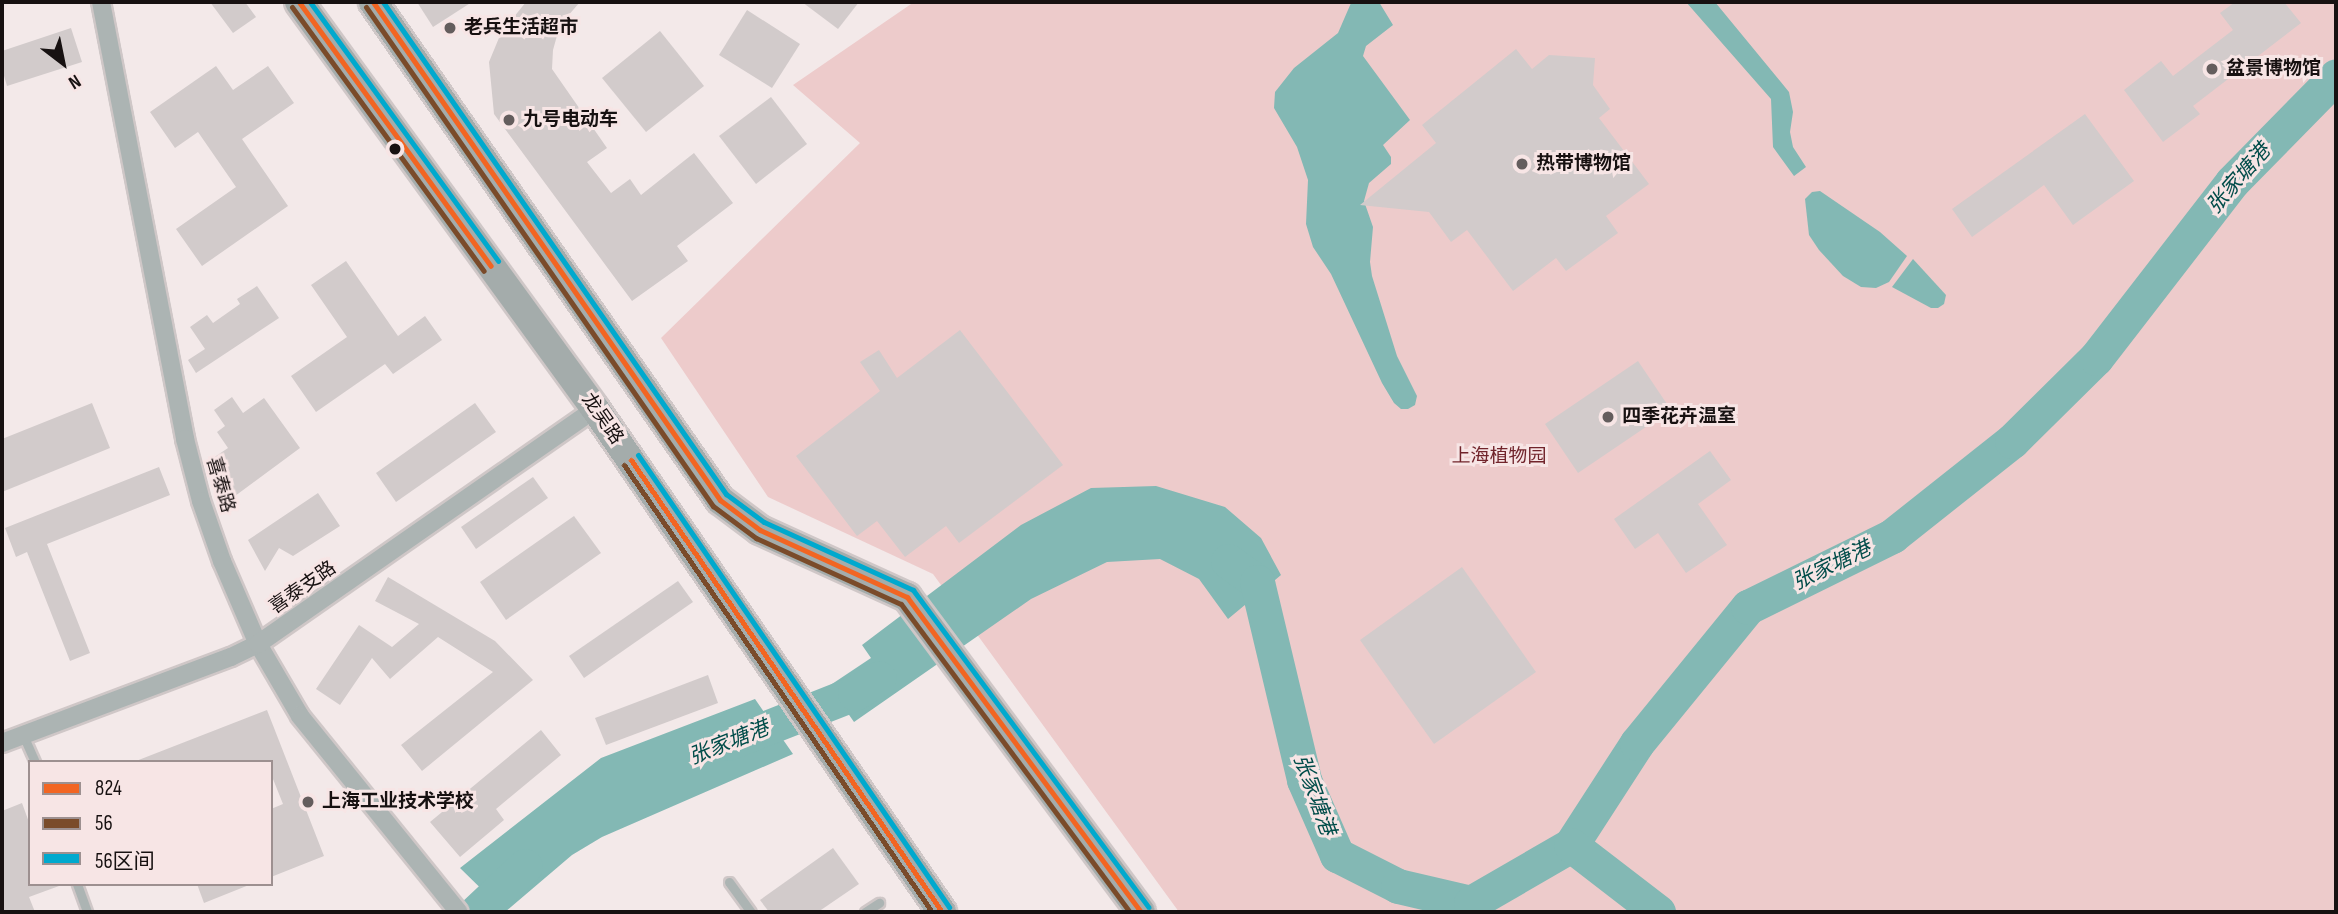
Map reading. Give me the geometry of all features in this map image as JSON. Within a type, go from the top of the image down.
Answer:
[{"type":"main road","name":"龙吴路","points":[[299,2],[595,409],[942,912]]},
{"type":"main road","points":[[373,2],[720,500],[760,530],[907,597],[1141,912]]},
{"type":"street","name":"喜泰路","points":[[101,2],[185,439],[201,501],[222,561],[258,644],[294,707],[324,749],[459,912]]},
{"type":"street","name":"喜泰支路","points":[[2,743],[231,657],[258,644],[595,409]]},
{"type":"lane","points":[[23,735],[35,760]]},
{"type":"lane","points":[[729,882],[751,912]]},
{"type":"lane","points":[[79,886],[87,912]]},
{"type":"lane","points":[[865,912],[879,903]]},
{"type":"green space","name":"上海植物园","points":[[914,2],[2336,2],[2336,912],[1179,912],[933,574],[768,497],[661,338],[860,143],[793,85]]},
{"type":"water","points":[[1379,2],[1393,25],[1366,46],[1363,56],[1410,120],[1383,145],[1391,157],[1391,164],[1369,183],[1364,201],[1373,227],[1370,262],[1372,276],[1397,356],[1417,396],[1415,405],[1408,409],[1401,409],[1394,403],[1382,383],[1331,274],[1313,247],[1306,224],[1308,180],[1297,147],[1274,108],[1275,92],[1294,68],[1338,33],[1351,3]]},
{"type":"water","points":[[1686,2],[1715,2],[1789,92],[1793,112],[1790,132],[1793,147],[1806,167],[1794,176],[1773,147],[1771,99]]},
{"type":"water","points":[[1820,191],[1880,232],[1907,256],[1889,282],[1876,288],[1861,287],[1843,276],[1819,250],[1809,235],[1805,199],[1812,192]]},
{"type":"water","points":[[1913,259],[1946,295],[1944,304],[1938,308],[1931,308],[1892,287]]},
{"type":"water","points":[[1156,486],[1225,507],[1261,538],[1281,575],[1228,619],[1199,579],[1160,559],[1107,562],[1031,599],[854,722],[829,686],[871,658],[862,645],[1021,525],[1091,488]]},
{"type":"water","points":[[755,699],[793,754],[602,837],[572,855],[505,912],[460,868],[601,758]]},
{"type":"building","points":[[210,2],[245,2],[256,17],[233,33]]},
{"type":"building","points":[[417,2],[472,2],[433,27]]},
{"type":"building","points":[[526,2],[580,2],[560,25],[553,50],[552,69],[607,148],[587,162],[611,193],[630,179],[641,195],[694,153],[733,203],[677,246],[688,261],[632,301],[494,114],[489,62],[501,33]]},
{"type":"building","points":[[802,2],[859,2],[838,29]]},
{"type":"building","name":"盆景博物馆","points":[[2235,2],[2284,2],[2301,23],[2193,106],[2200,114],[2163,142],[2124,90],[2161,61],[2173,76],[2233,30],[2220,13]]},
{"type":"building","points":[[747,10],[800,44],[772,88],[719,55]]},
{"type":"building","points":[[71,28],[82,62],[7,86],[2,69],[2,51]]},
{"type":"building","points":[[660,31],[704,86],[646,132],[602,78]]},
{"type":"building","name":"热带博物馆","points":[[1516,49],[1532,69],[1549,55],[1595,58],[1593,85],[1610,109],[1599,118],[1649,184],[1606,216],[1618,233],[1566,271],[1556,258],[1513,291],[1467,230],[1451,242],[1429,212],[1360,205],[1436,143],[1422,125]]},
{"type":"building","points":[[216,66],[233,90],[268,66],[294,103],[242,139],[288,206],[202,266],[176,229],[236,187],[198,132],[175,148],[150,112]]},
{"type":"building","points":[[771,97],[807,144],[756,184],[719,136]]},
{"type":"building","points":[[2085,114],[2134,181],[2073,225],[2044,185],[1972,237],[1952,209]]},
{"type":"building","points":[[346,261],[398,336],[425,316],[442,340],[393,374],[385,364],[316,412],[291,376],[347,337],[311,285]]},
{"type":"building","points":[[257,286],[279,318],[196,373],[188,360],[205,349],[190,327],[207,315],[213,323],[240,304],[237,299]]},
{"type":"building","points":[[960,330],[1063,465],[959,543],[946,526],[905,557],[877,521],[857,536],[796,456],[880,391],[860,362],[879,350],[897,378]]},
{"type":"building","name":"四季花卉温室","points":[[1638,361],[1671,410],[1578,473],[1545,424]]},
{"type":"building","points":[[232,397],[243,413],[264,398],[300,448],[235,496],[210,460],[228,448],[217,432],[225,426],[214,410]]},
{"type":"building","points":[[92,403],[110,448],[2,492],[2,439]]},
{"type":"building","points":[[475,403],[496,432],[396,502],[376,473]]},
{"type":"building","points":[[1710,451],[1731,480],[1698,504],[1727,545],[1686,573],[1658,533],[1635,549],[1614,519]]},
{"type":"building","points":[[159,467],[170,495],[47,544],[90,653],[70,661],[27,552],[16,557],[5,528]]},
{"type":"building","points":[[533,477],[548,498],[476,549],[461,527]]},
{"type":"building","points":[[318,493],[340,526],[293,556],[279,548],[265,571],[248,540]]},
{"type":"building","points":[[574,516],[601,553],[506,620],[480,582]]},
{"type":"building","points":[[1462,567],[1536,672],[1434,744],[1360,640]]},
{"type":"building","points":[[388,577],[495,641],[533,680],[422,771],[401,745],[493,672],[438,637],[390,679],[372,658],[340,705],[316,689],[359,625],[392,647],[419,624],[375,601]]},
{"type":"building","points":[[678,581],[693,602],[584,678],[569,656]]},
{"type":"building","points":[[708,675],[718,703],[606,745],[595,718]]},
{"type":"building","points":[[267,710],[324,856],[273,876],[273,808],[283,804],[273,779],[273,760],[139,760]]},
{"type":"building","points":[[541,730],[561,755],[496,809],[504,820],[460,857],[430,822]]},
{"type":"building","points":[[22,803],[28,820],[28,886],[59,886],[29,897],[35,912],[2,912],[2,811]]},
{"type":"building","points":[[833,848],[859,884],[818,912],[769,912],[760,900]]},
{"type":"building","points":[[198,886],[246,886],[204,903]]},
{"type":"waterway","name":"张家塘港","points":[[1228,561],[1257,582],[1304,780],[1337,855],[1398,886],[1471,903],[1571,845],[1637,743],[1748,607],[1892,536],[2012,441],[2096,358],[2232,182],[2336,76]]},
{"type":"waterway","name":"张家塘港","points":[[728,743],[855,693],[879,678]]},
{"type":"waterway","points":[[1571,845],[1658,912]]},
{"type":"waterway","name":"张家塘港","points":[[476,912],[525,866]]},
{"type":"transit line","name":"824","points":[[299,2],[491,266]]},
{"type":"transit line","name":"56区间","points":[[310,2],[498,261]]},
{"type":"transit line","name":"824","points":[[373,2],[720,500],[760,530],[907,597],[1141,912]]},
{"type":"transit line","name":"56区间","points":[[383,2],[726,494],[764,522],[913,590],[1148,907]]},
{"type":"transit line","name":"56","points":[[292,7],[484,271]]},
{"type":"transit line","name":"56","points":[[366,7],[713,506],[756,538],[901,604],[1130,912]]},
{"type":"transit line","name":"56区间","points":[[638,455],[949,907]]},
{"type":"transit line","name":"824","points":[[631,460],[942,912]]},
{"type":"transit line","name":"56","points":[[624,465],[932,912]]},
{"type":"place","name":"老兵生活超市","points":[[450,28]]},
{"type":"place","name":"盆景博物馆","points":[[2212,69]]},
{"type":"place","name":"九号电动车","points":[[509,120]]},
{"type":"place","name":"热带博物馆","points":[[1522,164]]},
{"type":"place","name":"四季花卉温室","points":[[1608,417]]},
{"type":"place","name":"上海工业技术学校","points":[[308,802]]}]
